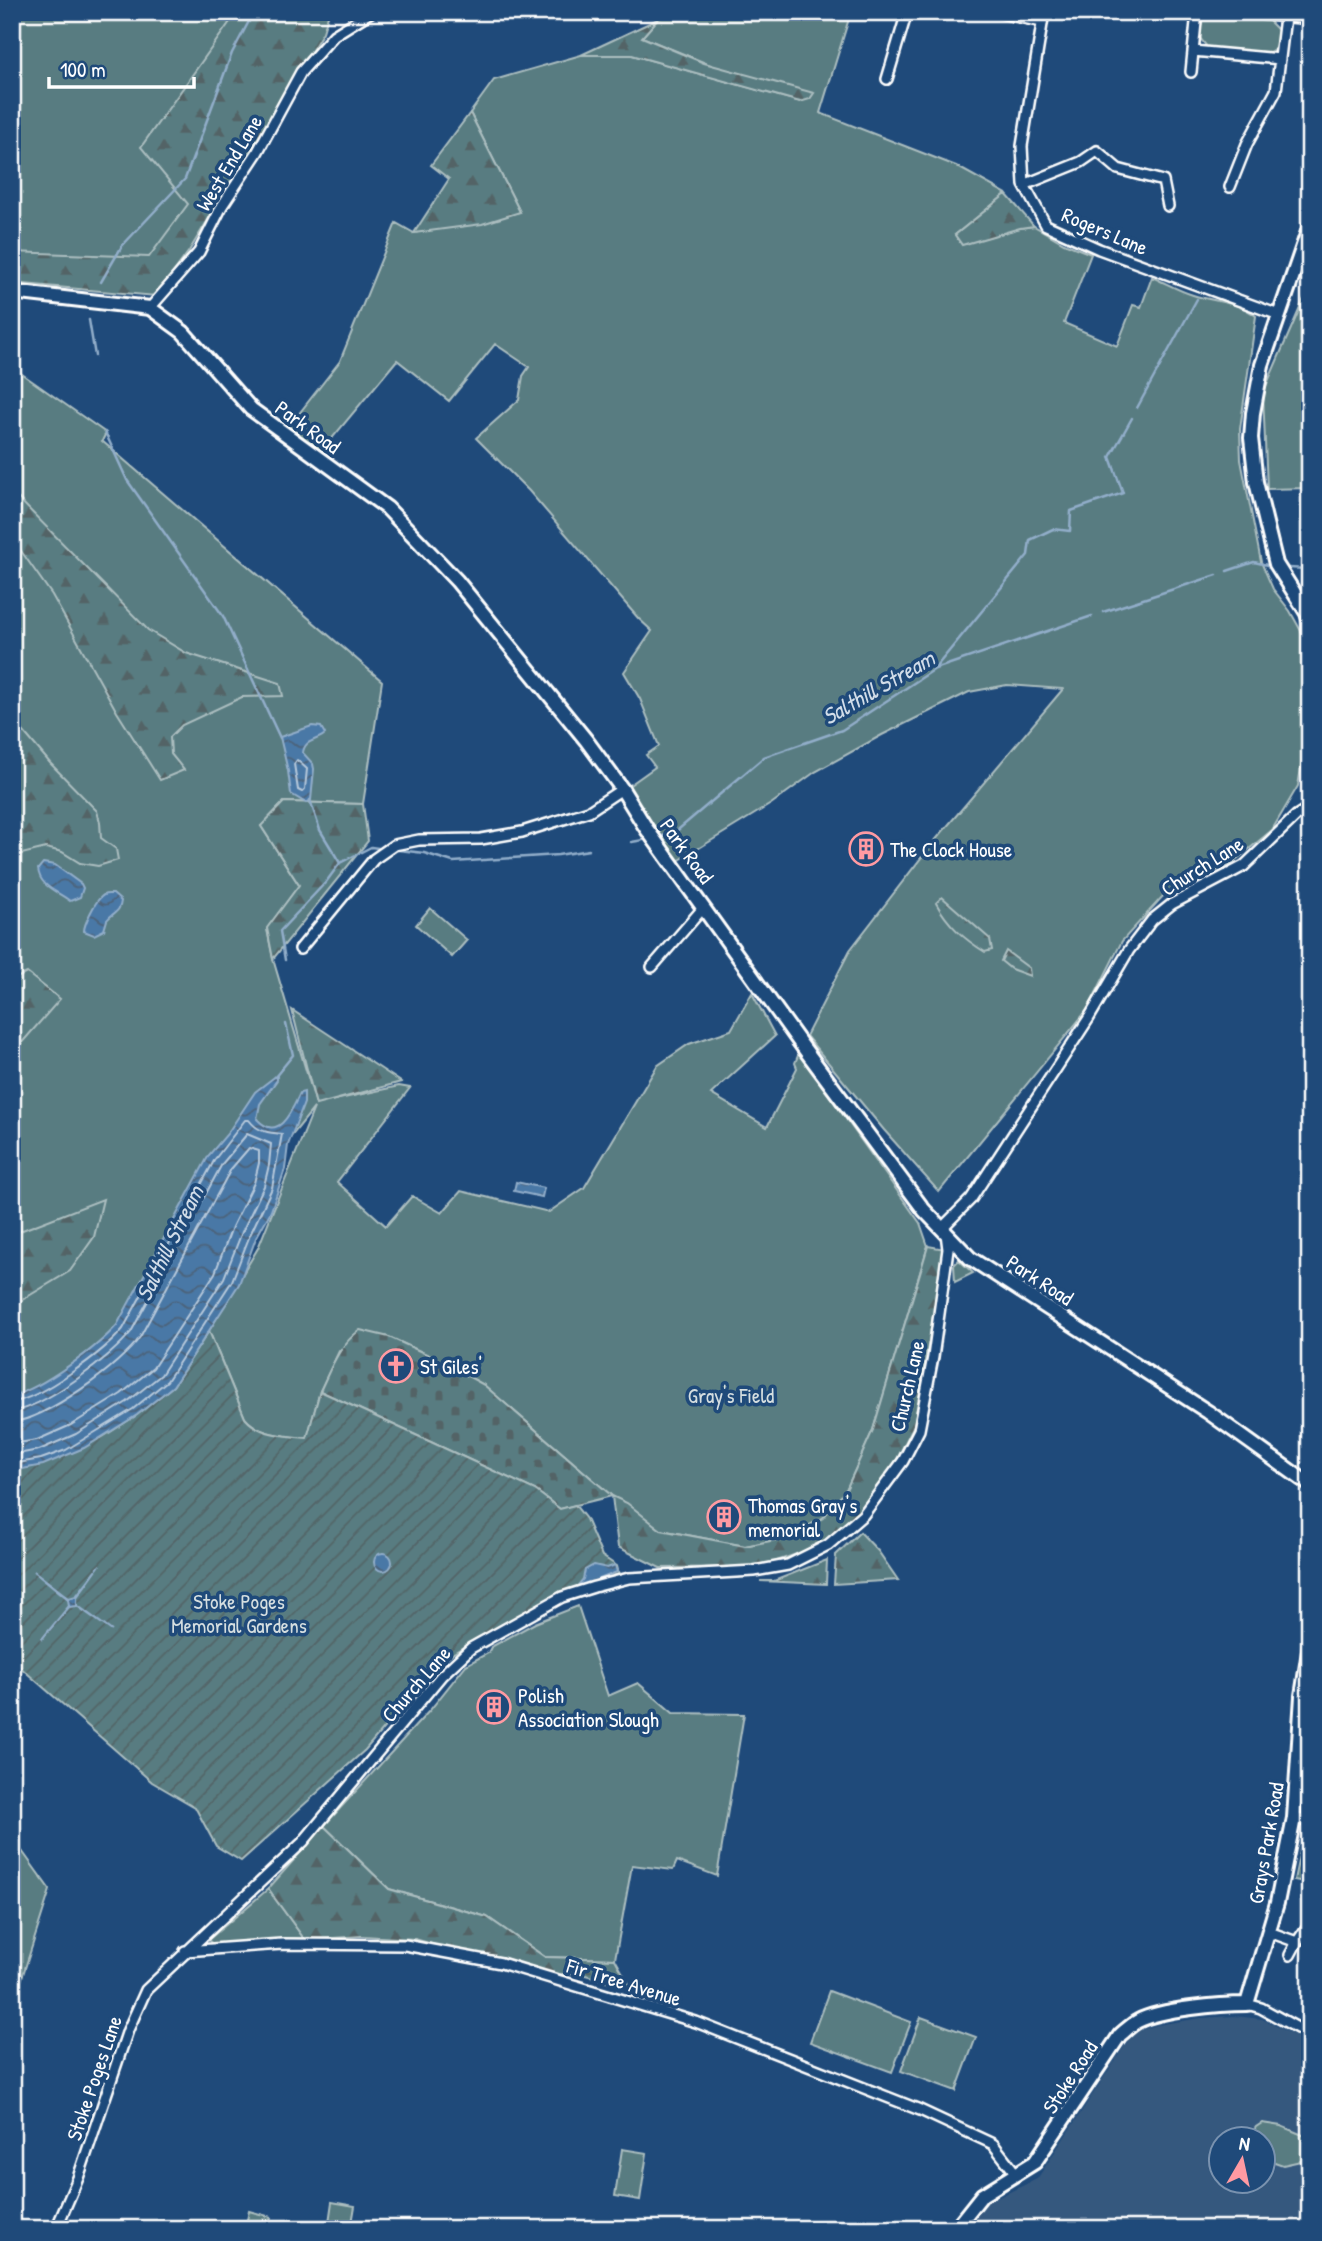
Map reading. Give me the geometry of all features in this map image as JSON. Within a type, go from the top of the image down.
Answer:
[{"type":"main road","points":[[1310,226],[1262,365],[1251,438],[1255,482],[1276,564],[1310,621]]},
{"type":"main road","name":"Park Road","points":[[12,292],[150,308],[183,332],[251,409],[387,508],[457,581],[586,740],[803,1047],[924,1210],[945,1233],[970,1258],[1208,1412],[1310,1485]]},
{"type":"main road","name":"Grays Park Road","points":[[1247,2004],[1269,1931],[1294,1818],[1302,1696],[1310,1645]]},
{"type":"main road","name":"Stoke Road","points":[[955,2229],[982,2195],[1035,2162],[1120,2035],[1138,2021],[1159,2014],[1247,2004]]},
{"type":"street","name":"West End Lane","points":[[150,308],[199,252],[222,206],[257,153],[301,72],[334,35],[371,12]]},
{"type":"street","points":[[887,79],[906,12]]},
{"type":"street","points":[[996,12],[1043,17]]},
{"type":"street","points":[[1191,72],[1197,12]]},
{"type":"street","points":[[1241,12],[1310,19]]},
{"type":"street","name":"Rogers Lane","points":[[1043,17],[1022,146],[1024,184],[1046,225],[1132,262],[1279,315]]},
{"type":"street","points":[[1230,187],[1247,144],[1276,91],[1285,17]]},
{"type":"street","points":[[1193,51],[1280,59]]},
{"type":"street","points":[[1024,184],[1081,162],[1097,151],[1118,169],[1163,181],[1168,206]]},
{"type":"street","points":[[300,949],[374,859],[394,845],[419,841],[481,839],[522,832],[589,811],[622,789]]},
{"type":"street","name":"Church Lane","points":[[185,1951],[303,1842],[442,1676],[471,1648],[562,1597],[594,1587],[629,1578],[754,1571],[788,1565],[828,1545],[863,1515],[903,1461],[919,1430],[933,1357],[948,1249],[945,1225],[971,1199],[1089,1017],[1129,950],[1152,920],[1172,904],[1244,866],[1296,816],[1307,809],[1310,810]]},
{"type":"street","points":[[652,967],[704,907]]},
{"type":"street","points":[[1294,1818],[1310,1822]]},
{"type":"street","points":[[1290,1955],[1310,1923]]},
{"type":"street","points":[[1269,1931],[1297,1941]]},
{"type":"street","name":"Fir Tree Avenue","points":[[185,1951],[282,1944],[405,1945],[501,1963],[696,2022],[920,2110],[993,2144],[1017,2175]]},
{"type":"street","name":"Stoke Poges Lane","points":[[56,2229],[78,2178],[128,2030],[146,1990],[185,1951]]},
{"type":"street","points":[[1247,2004],[1261,2008],[1310,2035]]},
{"type":"shaded area","points":[[1234,2016],[1262,2019],[1310,2043],[1310,2229],[968,2229],[972,2216],[986,2203],[1037,2179],[1131,2036],[1137,2031],[1157,2025]]},
{"type":"green space","points":[[12,12],[302,12],[285,104],[255,150],[206,199],[189,251],[12,283]]},
{"type":"green space","points":[[237,12],[329,12],[323,32],[189,251],[156,296],[12,283],[12,252],[149,257],[188,204],[141,147]]},
{"type":"green space","points":[[673,12],[851,12],[820,113],[956,166],[1005,193],[955,235],[962,244],[1034,226],[1091,254],[1064,323],[1117,346],[1133,305],[1141,307],[1152,277],[1188,293],[1242,307],[1256,316],[1240,429],[1241,460],[1261,562],[1273,589],[1290,611],[1305,638],[1310,688],[1309,722],[1298,786],[1272,830],[1231,864],[1163,896],[1122,941],[1088,1009],[939,1192],[806,1036],[850,950],[928,849],[1063,689],[1007,685],[969,692],[815,772],[771,804],[678,861],[627,787],[655,767],[646,755],[659,746],[640,699],[624,672],[652,631],[529,491],[476,438],[519,400],[523,376],[529,367],[495,344],[449,401],[397,360],[320,453],[287,429],[340,361],[396,223],[414,233],[520,212],[470,113],[494,80],[581,55],[632,55],[801,102],[642,37],[658,19]]},
{"type":"green space","points":[[1209,14],[1266,18],[1278,30],[1277,47],[1266,54],[1208,48],[1199,37],[1200,23]]},
{"type":"green space","points":[[658,19],[642,37],[704,63],[814,93],[810,99],[800,102],[632,55],[581,55]]},
{"type":"green space","points":[[470,113],[520,212],[482,224],[414,233],[449,179],[431,165]]},
{"type":"green space","points":[[1006,194],[1034,226],[962,245],[955,235]]},
{"type":"green space","points":[[1310,285],[1310,488],[1267,489],[1263,393]]},
{"type":"green space","name":"Gray's Field","points":[[12,367],[106,433],[102,441],[382,681],[363,804],[284,802],[261,826],[299,885],[267,929],[273,959],[316,1104],[399,1086],[410,1088],[337,1182],[386,1226],[412,1196],[442,1213],[461,1191],[549,1212],[584,1188],[657,1066],[689,1044],[731,1030],[752,993],[775,1036],[711,1094],[767,1127],[797,1068],[795,1063],[799,1053],[920,1223],[928,1246],[873,1430],[846,1490],[823,1518],[786,1538],[745,1546],[661,1530],[612,1496],[484,1385],[389,1337],[339,1351],[320,1391],[307,1439],[273,1434],[251,1424],[245,1418],[209,1331],[258,1248],[314,1108],[127,1341],[12,1453]]},
{"type":"green space","points":[[12,492],[148,630],[186,653],[280,683],[283,696],[242,697],[182,725],[170,737],[171,754],[184,770],[160,780],[117,712],[52,595],[12,538]]},
{"type":"green space","points":[[12,718],[50,763],[97,811],[101,838],[116,849],[118,860],[98,866],[80,863],[62,852],[46,848],[22,854],[12,848]]},
{"type":"green space","points":[[284,802],[363,804],[368,841],[273,959],[267,928],[299,885],[261,826]]},
{"type":"green space","points":[[942,897],[990,939],[992,950],[985,952],[951,925],[936,903]]},
{"type":"green space","points":[[430,908],[467,940],[452,957],[416,925]]},
{"type":"green space","points":[[1006,951],[1029,968],[1030,976],[1011,969],[1001,961]]},
{"type":"green space","points":[[27,973],[60,999],[12,1054],[12,980]]},
{"type":"green space","points":[[292,1010],[401,1082],[316,1105]]},
{"type":"green space","points":[[103,1199],[94,1237],[70,1271],[12,1306],[12,1234]]},
{"type":"green space","points":[[928,1246],[945,1249],[914,1425],[895,1463],[861,1510],[819,1546],[760,1567],[660,1568],[618,1547],[612,1496],[627,1503],[661,1530],[745,1546],[786,1538],[823,1518],[846,1490],[873,1430]]},
{"type":"green space","points":[[959,1260],[973,1273],[955,1282],[954,1265]]},
{"type":"green space","points":[[360,1330],[389,1337],[484,1385],[612,1496],[560,1509],[535,1490],[320,1391],[341,1350]]},
{"type":"green space","name":"Stoke Poges Memorial Gardens","points":[[209,1331],[245,1418],[251,1424],[273,1434],[307,1438],[320,1391],[535,1490],[560,1509],[575,1505],[586,1519],[602,1556],[617,1566],[619,1574],[575,1590],[479,1637],[441,1661],[365,1750],[241,1861],[216,1846],[195,1807],[152,1782],[12,1660],[12,1471],[101,1438],[137,1415],[173,1386]]},
{"type":"green space","points":[[860,1532],[878,1551],[898,1580],[834,1584],[836,1555]]},
{"type":"green space","points":[[827,1560],[826,1584],[760,1581],[774,1581]]},
{"type":"green space","points":[[578,1606],[608,1696],[638,1683],[673,1713],[744,1714],[717,1876],[677,1861],[673,1870],[632,1865],[615,1959],[545,1957],[487,1917],[389,1889],[324,1826],[430,1710],[466,1665],[488,1653],[491,1647],[535,1623]]},
{"type":"green space","points":[[324,1826],[389,1889],[487,1917],[545,1957],[615,1959],[631,1988],[582,1974],[534,1974],[415,1939],[362,1936],[305,1940],[268,1889]]},
{"type":"green space","points":[[1304,1833],[1310,1834],[1310,1883],[1294,1880]]},
{"type":"green space","points":[[12,1837],[50,1890],[12,2009]]},
{"type":"green space","points":[[268,1889],[305,1940],[215,1946],[208,1940]]},
{"type":"green space","points":[[829,1991],[911,2022],[892,2072],[810,2042]]},
{"type":"green space","points":[[921,2017],[976,2037],[956,2091],[901,2071]]},
{"type":"green space","points":[[1262,2123],[1281,2126],[1310,2138],[1310,2159],[1283,2165],[1276,2163],[1276,2126],[1258,2126]]},
{"type":"green space","points":[[622,2149],[647,2153],[640,2200],[615,2196]]},
{"type":"green space","points":[[332,2202],[355,2206],[351,2229],[328,2229]]},
{"type":"green space","points":[[249,2211],[271,2217],[268,2229],[245,2229]]},
{"type":"water","points":[[312,726],[321,727],[325,734],[304,748],[303,753],[314,769],[311,800],[306,803],[291,794],[280,737]]},
{"type":"water","points":[[43,863],[55,865],[81,884],[83,888],[80,897],[70,901],[50,888],[39,875],[38,869]]},
{"type":"water","points":[[113,894],[121,901],[120,905],[107,920],[104,930],[94,935],[84,931],[93,908],[102,896]]},
{"type":"water","points":[[277,1075],[277,1080],[260,1104],[257,1119],[265,1125],[278,1126],[289,1115],[300,1093],[304,1092],[304,1103],[288,1145],[285,1169],[271,1211],[256,1238],[239,1284],[173,1386],[137,1415],[84,1448],[43,1465],[12,1471],[12,1396],[38,1385],[68,1366],[117,1325],[209,1155],[227,1134],[255,1092]]},
{"type":"water","points":[[516,1182],[544,1188],[542,1197],[514,1191]]},
{"type":"water","points":[[379,1553],[387,1553],[392,1562],[390,1569],[379,1571],[374,1566],[374,1558]]},
{"type":"water","points":[[100,1565],[77,1597],[77,1605],[112,1631],[77,1606],[69,1607],[41,1640],[69,1606],[68,1599],[34,1571],[69,1598],[76,1596]]},
{"type":"water","points":[[594,1565],[607,1568],[615,1565],[617,1572],[575,1589],[583,1579],[585,1570]]},
{"type":"waterway","points":[[101,282],[122,246],[185,179],[232,53],[254,12]]},
{"type":"waterway","points":[[1137,408],[1197,299]]},
{"type":"waterway","points":[[89,320],[95,356]]},
{"type":"waterway","points":[[936,667],[1028,555],[1030,540],[1053,529],[1070,531],[1071,511],[1123,493],[1110,457],[1132,418]]},
{"type":"waterway","points":[[105,432],[127,480],[223,616],[280,738]]},
{"type":"waterway","name":"Salthill Stream","points":[[1227,571],[1254,562],[1267,565]]},
{"type":"waterway","name":"Salthill Stream","points":[[1288,568],[1308,569]]},
{"type":"waterway","name":"Salthill Stream","points":[[1103,612],[1217,575]]},
{"type":"waterway","name":"Salthill Stream","points":[[662,836],[673,834],[764,757],[842,730],[935,669],[1092,616]]},
{"type":"waterway","points":[[310,800],[320,830],[340,863]]},
{"type":"waterway","name":"Salthill Stream","points":[[632,842],[643,840]]},
{"type":"waterway","name":"Salthill Stream","points":[[285,960],[280,931],[340,863],[371,847],[378,848]]},
{"type":"waterway","name":"Salthill Stream","points":[[399,850],[424,853],[453,862],[558,855],[589,850]]},
{"type":"waterway","name":"Salthill Stream","points":[[275,1077],[293,1055],[286,1024]]},
{"type":"place","name":"The Clock House","points":[[866,849]]},
{"type":"place","name":"St Giles'","points":[[396,1366]]},
{"type":"place","name":"Thomas Gray's memorial","points":[[724,1517]]},
{"type":"place","name":"Polish Association Slough","points":[[494,1707]]}]
